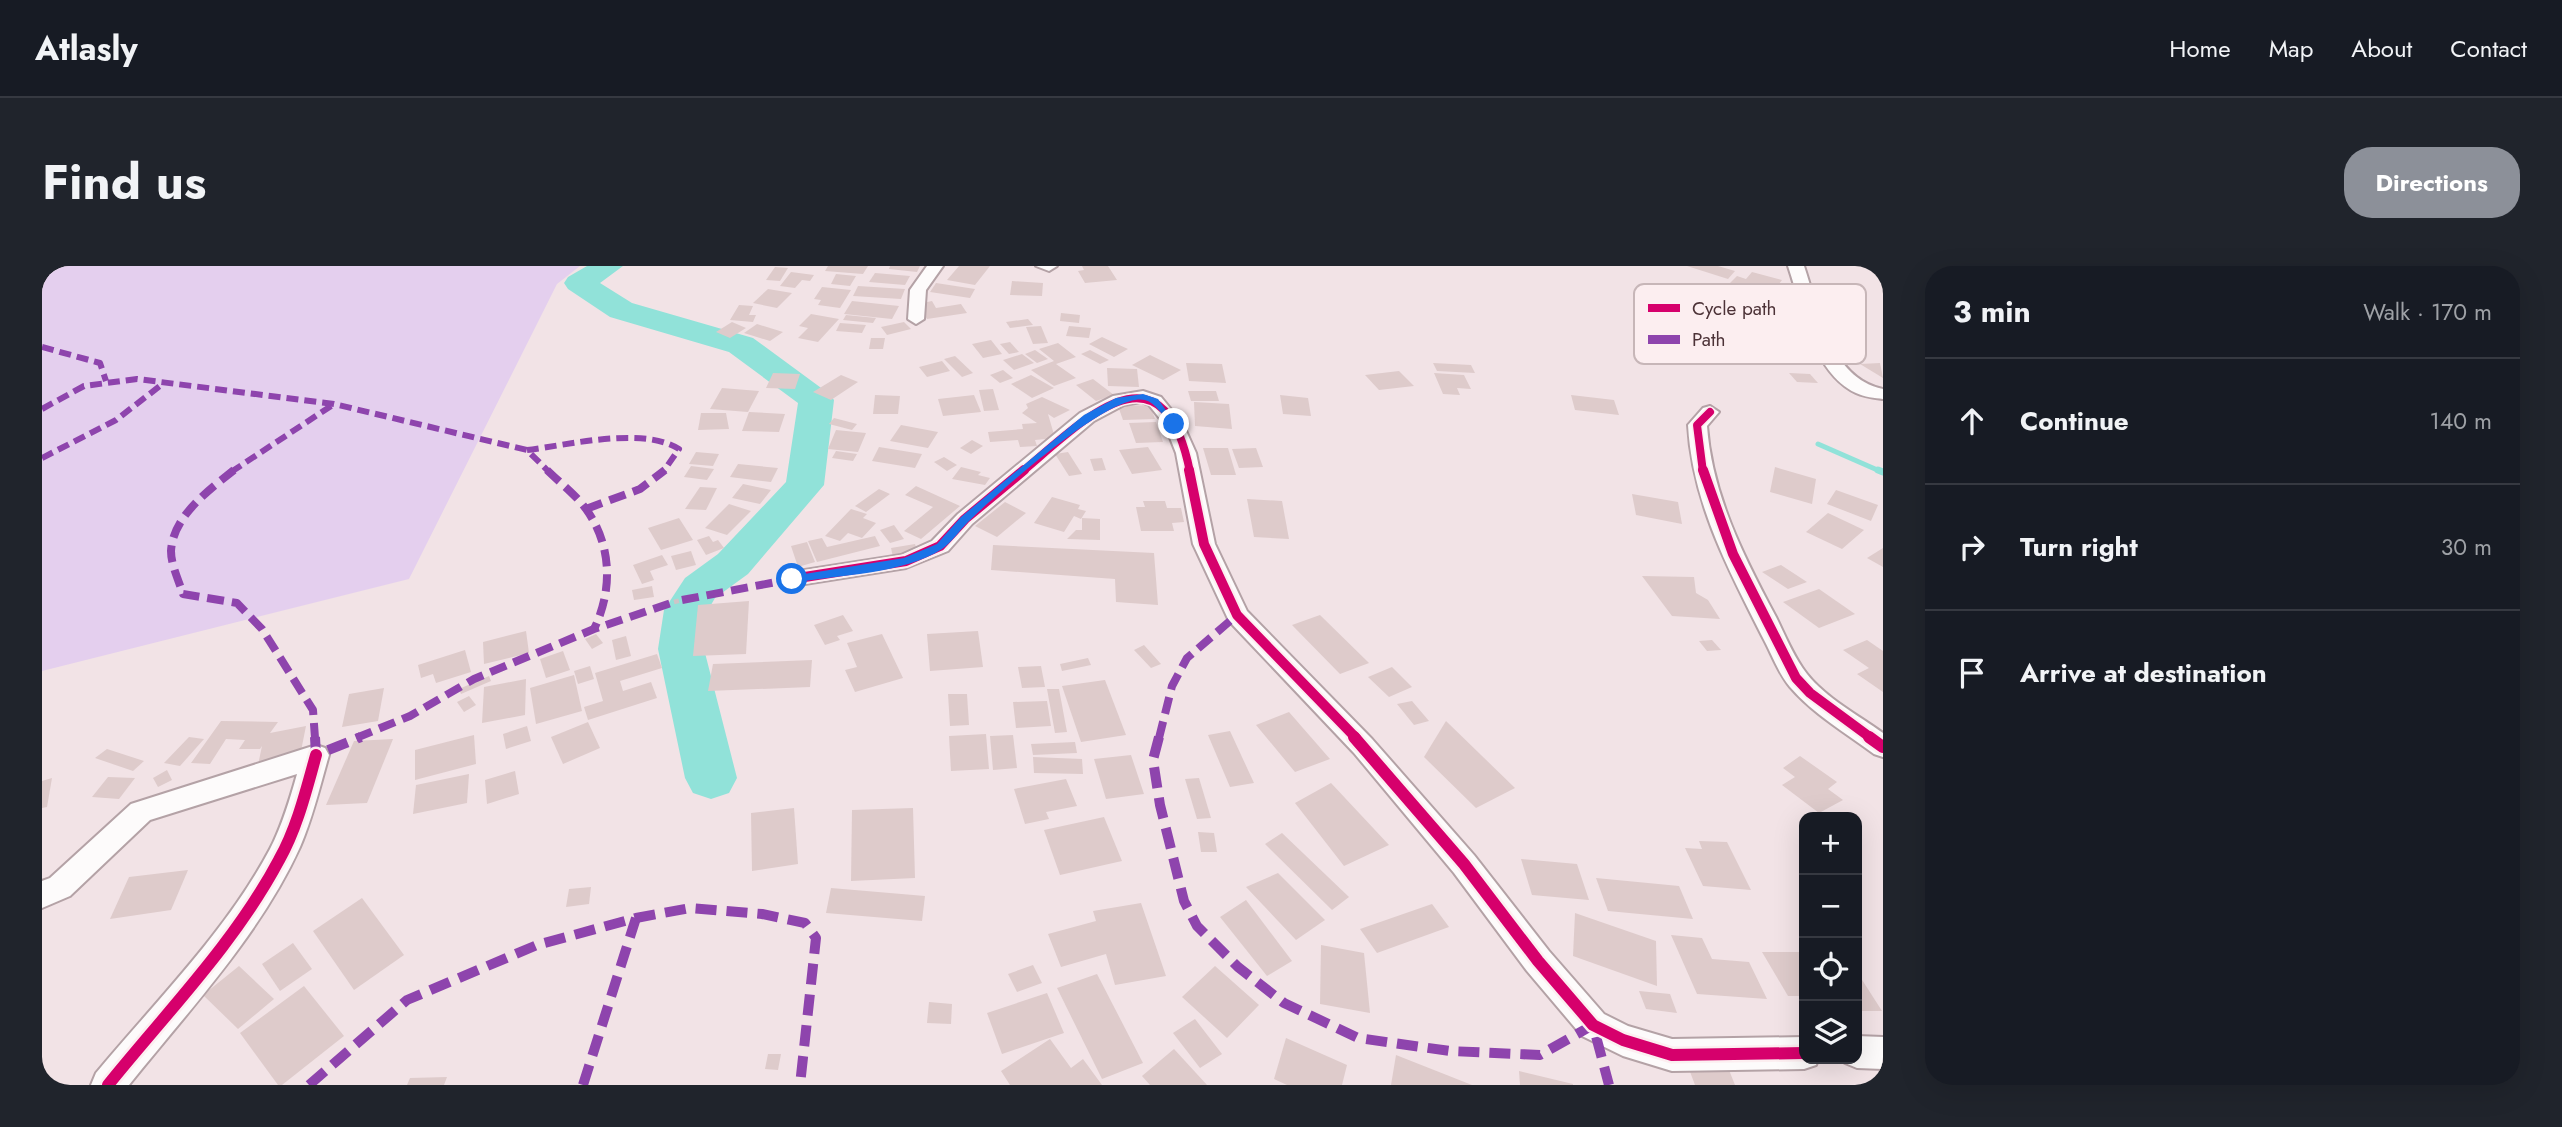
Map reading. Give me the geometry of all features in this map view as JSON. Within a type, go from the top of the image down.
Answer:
[{"type":"street","points":[[916,319],[913,304],[915,292],[935,266]]},
{"type":"street","points":[[1797,266],[1804,284]]},
{"type":"street","points":[[1835,364],[1855,387],[1868,393],[1883,394]]},
{"type":"street","points":[[792,579],[906,561],[940,546],[965,519],[1087,417],[1119,400],[1143,396],[1155,401],[1174,424],[1186,453],[1204,544],[1237,615],[1363,746],[1464,864],[1538,961],[1593,1025],[1623,1040],[1672,1055],[1799,1054]]},
{"type":"street","points":[[1710,412],[1697,425],[1696,440],[1716,512],[1739,566],[1796,678],[1810,693],[1883,747]]},
{"type":"street","points":[[42,895],[61,887],[141,812],[316,755],[297,818],[272,872],[225,939],[108,1085]]},
{"type":"street","points":[[1862,1052],[1883,1053]]},
{"type":"path","points":[[674,602],[682,600]]},
{"type":"shaded area","points":[[42,266],[580,266],[557,284],[409,579],[42,671]]},
{"type":"building","points":[[828,266],[868,266],[863,274],[825,271]]},
{"type":"building","points":[[890,266],[920,266],[917,272],[889,269]]},
{"type":"building","points":[[959,266],[990,266],[975,285],[947,280]]},
{"type":"building","points":[[1082,266],[1108,266],[1117,280],[1085,283],[1078,271],[1084,270]]},
{"type":"building","points":[[1687,266],[1718,266],[1735,271],[1728,279]]},
{"type":"building","points":[[775,267],[788,268],[780,281],[766,280]]},
{"type":"building","points":[[791,272],[814,275],[810,281],[802,280],[795,288],[780,286]]},
{"type":"building","points":[[1752,272],[1782,280],[1779,284],[1729,284],[1737,276],[1746,279]]},
{"type":"building","points":[[875,273],[910,276],[905,285],[869,282]]},
{"type":"building","points":[[836,274],[856,276],[850,286],[831,284]]},
{"type":"building","points":[[1012,281],[1043,283],[1042,296],[1010,295]]},
{"type":"building","points":[[936,283],[975,289],[970,298],[930,292]]},
{"type":"building","points":[[858,286],[905,289],[901,299],[853,296]]},
{"type":"building","points":[[822,287],[851,290],[840,308],[818,305],[821,300],[814,299]]},
{"type":"building","points":[[768,289],[792,293],[777,308],[753,303]]},
{"type":"building","points":[[852,301],[899,306],[892,319],[844,314]]},
{"type":"building","points":[[932,301],[936,308],[961,304],[967,313],[927,319],[918,304]]},
{"type":"building","points":[[739,305],[753,306],[749,315],[756,315],[753,322],[730,320]]},
{"type":"building","points":[[1061,313],[1080,315],[1079,323],[1060,321]]},
{"type":"building","points":[[811,314],[839,319],[818,342],[798,338],[808,328],[799,326]]},
{"type":"building","points":[[846,315],[876,318],[873,323],[843,320]]},
{"type":"building","points":[[1028,319],[1033,325],[1010,328],[1006,322]]},
{"type":"building","points":[[732,322],[746,328],[730,338],[716,332]]},
{"type":"building","points":[[904,322],[911,329],[887,335],[881,327]]},
{"type":"building","points":[[840,323],[866,325],[862,333],[836,331]]},
{"type":"building","points":[[757,324],[783,332],[770,341],[744,333]]},
{"type":"building","points":[[1041,326],[1048,343],[1033,344],[1026,327]]},
{"type":"building","points":[[1069,326],[1091,328],[1089,338],[1066,336]]},
{"type":"building","points":[[1102,337],[1128,349],[1114,357],[1089,344]]},
{"type":"building","points":[[871,338],[885,338],[883,349],[869,349]]},
{"type":"building","points":[[991,340],[1002,354],[983,358],[972,344]]},
{"type":"building","points":[[1010,342],[1019,352],[1009,354],[1000,344]]},
{"type":"building","points":[[1058,343],[1076,357],[1056,364],[1076,378],[1054,386],[1031,370],[1054,361],[1039,349]]},
{"type":"building","points":[[1035,350],[1048,359],[1037,363],[1025,354]]},
{"type":"building","points":[[1090,350],[1109,360],[1100,364],[1081,354]]},
{"type":"building","points":[[1022,354],[1034,363],[1014,370],[1003,360]]},
{"type":"building","points":[[1150,355],[1181,370],[1163,380],[1132,365]]},
{"type":"building","points":[[955,356],[973,373],[962,377],[944,359]]},
{"type":"building","points":[[942,361],[950,371],[927,377],[919,367]]},
{"type":"building","points":[[1186,363],[1222,364],[1226,383],[1189,381]]},
{"type":"building","points":[[1433,363],[1471,365],[1475,373],[1437,371]]},
{"type":"building","points":[[1880,363],[1883,378],[1860,364]]},
{"type":"building","points":[[1107,368],[1137,369],[1139,387],[1108,386]]},
{"type":"building","points":[[1003,370],[1013,378],[1000,383],[990,375]]},
{"type":"building","points":[[1399,371],[1414,386],[1379,390],[1365,375]]},
{"type":"building","points":[[773,373],[800,374],[795,389],[766,388]]},
{"type":"building","points":[[1434,373],[1464,375],[1471,389],[1457,388],[1460,395],[1443,394]]},
{"type":"building","points":[[1789,373],[1810,374],[1818,383],[1797,382]]},
{"type":"building","points":[[841,375],[858,382],[831,400],[813,392]]},
{"type":"building","points":[[1031,375],[1054,388],[1032,398],[1011,384]]},
{"type":"building","points":[[1093,379],[1114,395],[1096,401],[1076,385]]},
{"type":"building","points":[[722,388],[759,391],[748,412],[710,409]]},
{"type":"building","points":[[993,389],[999,410],[984,411],[979,390]]},
{"type":"building","points":[[1188,391],[1216,391],[1219,401],[1191,401]]},
{"type":"building","points":[[875,395],[900,396],[898,414],[873,414]]},
{"type":"building","points":[[974,395],[981,412],[943,416],[938,399]]},
{"type":"building","points":[[1280,395],[1308,398],[1311,416],[1283,414]]},
{"type":"building","points":[[1571,395],[1614,400],[1619,415],[1575,410]]},
{"type":"building","points":[[1042,397],[1070,410],[1054,418],[1048,414],[1055,438],[1035,440],[1037,446],[1020,447],[1018,440],[990,442],[988,432],[1023,429],[1022,424],[1037,423],[1022,413],[1028,408],[1026,404]]},
{"type":"building","points":[[1194,402],[1229,404],[1232,429],[1195,426]]},
{"type":"building","points":[[1150,405],[1155,419],[1123,420],[1118,406]]},
{"type":"building","points":[[749,412],[785,414],[779,432],[742,431]]},
{"type":"building","points":[[701,413],[726,413],[729,429],[698,430]]},
{"type":"building","points":[[834,418],[857,424],[852,430],[829,424]]},
{"type":"building","points":[[1156,422],[1163,442],[1136,443],[1129,423]]},
{"type":"building","points":[[901,425],[938,432],[928,448],[890,441]]},
{"type":"building","points":[[836,430],[866,433],[858,452],[828,449]]},
{"type":"building","points":[[972,440],[983,446],[971,454],[960,448]]},
{"type":"building","points":[[879,447],[922,454],[915,468],[872,461]]},
{"type":"building","points":[[1148,447],[1162,470],[1132,474],[1119,450]]},
{"type":"building","points":[[1203,448],[1228,448],[1236,475],[1211,475]]},
{"type":"building","points":[[1256,448],[1263,467],[1239,468],[1232,449]]},
{"type":"building","points":[[836,451],[857,454],[853,461],[832,458]]},
{"type":"building","points":[[696,452],[719,454],[713,466],[689,464]]},
{"type":"building","points":[[1068,452],[1082,474],[1069,476],[1055,454]]},
{"type":"building","points":[[944,457],[957,465],[947,471],[934,462]]},
{"type":"building","points":[[1102,458],[1106,470],[1094,471],[1090,459]]},
{"type":"building","points":[[738,464],[778,468],[771,482],[730,477]]},
{"type":"building","points":[[691,466],[714,469],[707,480],[684,477]]},
{"type":"building","points":[[961,467],[981,472],[978,475],[990,478],[985,485],[952,479]]},
{"type":"building","points":[[1775,467],[1816,479],[1812,504],[1770,492]]},
{"type":"building","points":[[743,484],[771,490],[760,504],[732,498]]},
{"type":"building","points":[[916,486],[960,506],[921,539],[904,531],[933,507],[905,495]]},
{"type":"building","points":[[700,487],[717,488],[706,510],[685,509]]},
{"type":"building","points":[[879,489],[890,494],[866,512],[855,506]]},
{"type":"building","points":[[1836,490],[1878,505],[1871,521],[1827,504]]},
{"type":"building","points":[[1632,494],[1678,502],[1682,524],[1636,515]]},
{"type":"building","points":[[1052,497],[1080,505],[1078,509],[1086,511],[1081,519],[1074,516],[1064,532],[1034,523]]},
{"type":"building","points":[[1247,499],[1282,501],[1289,539],[1254,537]]},
{"type":"building","points":[[1143,501],[1165,501],[1167,508],[1181,508],[1184,522],[1172,523],[1174,531],[1141,531],[1136,507],[1145,507]]},
{"type":"building","points":[[1005,502],[1026,513],[997,537],[975,526]]},
{"type":"building","points":[[729,504],[751,511],[727,535],[705,528]]},
{"type":"building","points":[[851,509],[867,514],[863,518],[876,523],[862,538],[848,533],[840,541],[825,536]]},
{"type":"building","points":[[1828,513],[1864,530],[1842,549],[1806,532]]},
{"type":"building","points":[[679,518],[693,540],[661,550],[648,528]]},
{"type":"building","points":[[1082,518],[1100,519],[1100,540],[1067,539],[1076,530],[1082,530]]},
{"type":"building","points":[[894,525],[904,539],[890,543],[880,530]]},
{"type":"building","points":[[709,536],[713,542],[718,540],[724,548],[706,555],[697,540]]},
{"type":"building","points":[[875,536],[880,546],[817,562],[808,541],[822,538],[827,547]]},
{"type":"building","points":[[807,542],[815,562],[798,567],[791,546]]},
{"type":"building","points":[[915,544],[918,554],[893,557],[891,548]]},
{"type":"building","points":[[993,545],[1154,553],[1158,605],[1116,602],[1115,579],[991,570]]},
{"type":"building","points":[[1883,548],[1883,567],[1867,558]]},
{"type":"building","points":[[691,551],[696,565],[676,570],[671,556]]},
{"type":"building","points":[[662,555],[668,565],[650,571],[654,580],[642,584],[633,565]]},
{"type":"building","points":[[1781,565],[1807,582],[1788,589],[1762,572]]},
{"type":"building","points":[[1642,576],[1694,577],[1696,593],[1708,600],[1720,619],[1672,616]]},
{"type":"building","points":[[652,586],[654,597],[634,600],[632,590]]},
{"type":"building","points":[[1819,589],[1855,614],[1819,628],[1783,602]]},
{"type":"building","points":[[749,601],[746,654],[693,656],[698,605]]},
{"type":"building","points":[[843,615],[853,631],[837,636],[840,640],[825,645],[814,625]]},
{"type":"building","points":[[1320,615],[1369,663],[1340,674],[1292,625]]},
{"type":"building","points":[[526,631],[529,653],[484,664],[483,642]]},
{"type":"building","points":[[978,631],[983,667],[930,671],[927,634]]},
{"type":"building","points":[[596,634],[603,643],[592,649],[585,639]]},
{"type":"building","points":[[882,634],[903,678],[855,692],[845,670],[857,667],[847,643]]},
{"type":"building","points":[[626,636],[631,656],[616,660],[612,640]]},
{"type":"building","points":[[1712,640],[1721,650],[1707,651],[1699,641]]},
{"type":"building","points":[[1867,640],[1883,651],[1883,692],[1857,674],[1869,668],[1843,650]]},
{"type":"building","points":[[1144,645],[1161,664],[1151,668],[1134,650]]},
{"type":"building","points":[[465,650],[471,672],[436,683],[433,674],[421,678],[418,665]]},
{"type":"building","points":[[563,651],[570,670],[546,678],[540,659]]},
{"type":"building","points":[[657,654],[662,668],[620,681],[623,691],[651,682],[657,698],[588,720],[584,707],[603,701],[595,673]]},
{"type":"building","points":[[1088,658],[1091,665],[1062,671],[1060,664]]},
{"type":"building","points":[[812,660],[810,687],[708,691],[713,664]]},
{"type":"building","points":[[590,666],[594,679],[578,684],[574,671]]},
{"type":"building","points":[[1041,666],[1045,687],[1022,688],[1018,667]]},
{"type":"building","points":[[1392,667],[1412,687],[1389,697],[1368,677]]},
{"type":"building","points":[[574,675],[582,711],[536,724],[530,688]]},
{"type":"building","points":[[489,676],[491,681],[461,694],[459,689]]},
{"type":"building","points":[[526,679],[525,715],[482,723],[484,687]]},
{"type":"building","points":[[1105,680],[1126,735],[1081,742],[1062,686]]},
{"type":"building","points":[[384,688],[378,721],[342,727],[349,694]]},
{"type":"building","points":[[1047,689],[1059,689],[1067,732],[1055,733]]},
{"type":"building","points":[[948,694],[967,694],[969,725],[950,726]]},
{"type":"building","points":[[469,696],[476,705],[464,712],[457,702]]},
{"type":"building","points":[[1047,701],[1051,726],[1016,728],[1013,702]]},
{"type":"building","points":[[1412,701],[1429,721],[1414,725],[1397,704]]},
{"type":"building","points":[[1289,712],[1330,759],[1295,772],[1256,725]]},
{"type":"building","points":[[221,721],[278,722],[270,733],[306,726],[300,756],[258,765],[262,746],[260,749],[239,749],[245,740],[226,739],[210,764],[191,763]]},
{"type":"building","points":[[1446,721],[1515,788],[1476,808],[1424,757]]},
{"type":"building","points":[[588,722],[600,748],[563,764],[551,737]]},
{"type":"building","points":[[527,726],[531,741],[506,749],[503,734]]},
{"type":"building","points":[[1230,731],[1254,783],[1230,787],[1208,735]]},
{"type":"building","points":[[986,734],[989,769],[951,771],[949,736]]},
{"type":"building","points":[[474,735],[476,764],[415,780],[415,750]]},
{"type":"building","points":[[1013,735],[1017,768],[993,770],[990,736]]},
{"type":"building","points":[[189,737],[204,739],[180,766],[164,763]]},
{"type":"building","points":[[393,739],[367,803],[326,805],[354,741]]},
{"type":"building","points":[[1075,742],[1077,753],[1033,755],[1031,744]]},
{"type":"building","points":[[107,749],[144,761],[133,771],[95,758]]},
{"type":"building","points":[[1131,755],[1144,794],[1106,799],[1094,759]]},
{"type":"building","points":[[1800,756],[1837,782],[1828,789],[1843,800],[1818,812],[1782,785],[1795,777],[1783,768]]},
{"type":"building","points":[[1033,757],[1082,759],[1083,774],[1034,773]]},
{"type":"building","points":[[167,770],[172,780],[158,787],[153,778]]},
{"type":"building","points":[[515,771],[519,794],[487,804],[485,780]]},
{"type":"building","points":[[469,774],[467,803],[413,814],[416,785]]},
{"type":"building","points":[[108,777],[135,778],[119,799],[92,797]]},
{"type":"building","points":[[52,778],[47,807],[42,808],[42,781]]},
{"type":"building","points":[[1199,778],[1211,818],[1197,819],[1185,779]]},
{"type":"building","points":[[1066,779],[1077,806],[1046,812],[1049,819],[1025,824],[1014,789]]},
{"type":"building","points":[[1331,783],[1389,845],[1344,866],[1295,803]]},
{"type":"building","points":[[794,808],[798,864],[752,871],[751,813]]},
{"type":"building","points":[[913,808],[915,878],[851,881],[852,810]]},
{"type":"building","points":[[1104,817],[1122,861],[1060,875],[1044,830]]},
{"type":"building","points":[[1198,832],[1214,833],[1217,852],[1201,852]]},
{"type":"building","points":[[1282,833],[1349,897],[1332,910],[1265,844]]},
{"type":"building","points":[[1699,841],[1727,842],[1751,890],[1703,886],[1685,848],[1702,849]]},
{"type":"building","points":[[1521,859],[1577,864],[1589,900],[1532,895]]},
{"type":"building","points":[[188,870],[171,910],[110,919],[129,877]]},
{"type":"building","points":[[1278,873],[1325,920],[1296,940],[1246,887]]},
{"type":"building","points":[[1596,878],[1679,886],[1693,919],[1608,911]]},
{"type":"building","points":[[591,887],[589,904],[566,907],[569,889]]},
{"type":"building","points":[[831,888],[925,896],[922,921],[826,913]]},
{"type":"building","points":[[362,898],[404,955],[354,990],[313,931]]},
{"type":"building","points":[[1246,900],[1292,961],[1267,976],[1220,917]]},
{"type":"building","points":[[1141,903],[1166,976],[1115,985],[1106,954],[1061,967],[1048,934],[1096,921],[1093,911]]},
{"type":"building","points":[[1432,904],[1449,927],[1377,953],[1360,929]]},
{"type":"building","points":[[1575,913],[1656,941],[1657,986],[1573,956]]},
{"type":"building","points":[[1671,935],[1702,938],[1712,959],[1749,962],[1767,999],[1697,994]]},
{"type":"building","points":[[293,943],[312,969],[280,991],[262,964]]},
{"type":"building","points":[[1321,945],[1364,953],[1370,1013],[1320,1004]]},
{"type":"building","points":[[1762,952],[1799,952],[1799,996],[1788,996]]},
{"type":"building","points":[[1033,965],[1042,983],[1017,992],[1008,974]]},
{"type":"building","points":[[239,966],[274,999],[238,1029],[203,995]]},
{"type":"building","points":[[1215,966],[1259,1005],[1227,1038],[1182,997]]},
{"type":"building","points":[[1097,974],[1143,1063],[1102,1079],[1057,988]]},
{"type":"building","points":[[1862,980],[1882,1011],[1862,1011]]},
{"type":"building","points":[[304,986],[344,1036],[282,1085],[278,1085],[240,1033]]},
{"type":"building","points":[[1639,991],[1670,994],[1677,1013],[1646,1009]]},
{"type":"building","points":[[1047,993],[1064,1033],[1002,1054],[987,1013]]},
{"type":"building","points":[[929,1002],[952,1004],[951,1024],[927,1023]]},
{"type":"building","points":[[1195,1019],[1222,1054],[1200,1068],[1173,1033]]},
{"type":"building","points":[[1286,1038],[1347,1065],[1342,1085],[1287,1085],[1274,1079]]},
{"type":"building","points":[[1050,1039],[1071,1068],[1083,1059],[1102,1085],[1010,1085],[1001,1071]]},
{"type":"building","points":[[1174,1049],[1207,1085],[1150,1085],[1142,1076]]},
{"type":"building","points":[[768,1054],[781,1054],[778,1070],[765,1069]]},
{"type":"building","points":[[1396,1055],[1472,1085],[1391,1085]]},
{"type":"building","points":[[1686,1061],[1727,1065],[1735,1085],[1695,1085]]},
{"type":"building","points":[[1519,1071],[1573,1084],[1573,1085],[1520,1085]]},
{"type":"building","points":[[447,1077],[444,1085],[407,1085],[410,1078]]},
{"type":"waterway","points":[[608,266],[579,283],[621,310],[741,345],[816,400],[805,485],[733,564],[700,588],[686,610],[681,649],[711,778]]},
{"type":"waterway","points":[[1818,444],[1882,472]]},
{"type":"waterway","points":[[1878,470],[1883,472]]},
{"type":"marked path","points":[[42,347],[100,363],[106,381]]},
{"type":"marked path","points":[[42,409],[84,386],[137,379],[334,404],[527,450],[586,509],[606,551],[608,570],[604,608],[594,629]]},
{"type":"marked path","points":[[42,458],[116,420],[165,382]]},
{"type":"marked path","points":[[334,404],[264,448],[210,489],[189,510],[175,531],[171,552],[183,594],[237,603],[262,629],[313,710],[316,755],[410,716],[474,679],[594,629],[674,602]]},
{"type":"marked path","points":[[527,450],[631,439],[652,439],[679,449],[663,472],[640,489],[586,509]]},
{"type":"marked path","points":[[682,600],[792,579]]},
{"type":"marked path","points":[[1237,615],[1187,658],[1172,686],[1153,760],[1160,805],[1184,901],[1197,926],[1238,967],[1284,1003],[1358,1038],[1450,1051],[1540,1055],[1593,1025],[1609,1085]]},
{"type":"marked path","points":[[309,1085],[407,1000],[537,945],[636,918],[690,908],[762,914],[805,923],[816,938],[800,1085]]},
{"type":"marked path","points":[[583,1085],[636,918]]},
{"type":"cycle path","points":[[792,579],[906,561],[940,546],[965,519],[1087,417],[1119,400],[1143,396],[1155,401],[1174,424],[1186,453],[1204,544],[1237,615],[1363,746],[1464,864],[1538,961],[1593,1025],[1623,1040],[1672,1055],[1799,1053]]},
{"type":"cycle path","points":[[1710,412],[1697,425],[1699,453],[1706,485],[1733,554],[1766,622],[1796,678],[1810,693],[1883,747]]},
{"type":"cycle path","points":[[108,1085],[214,956],[271,874],[292,831],[316,755]]},
{"type":"route","points":[[792,579],[906,561],[940,546],[965,519],[1087,417],[1119,400],[1143,396],[1155,401],[1174,424]]}]
